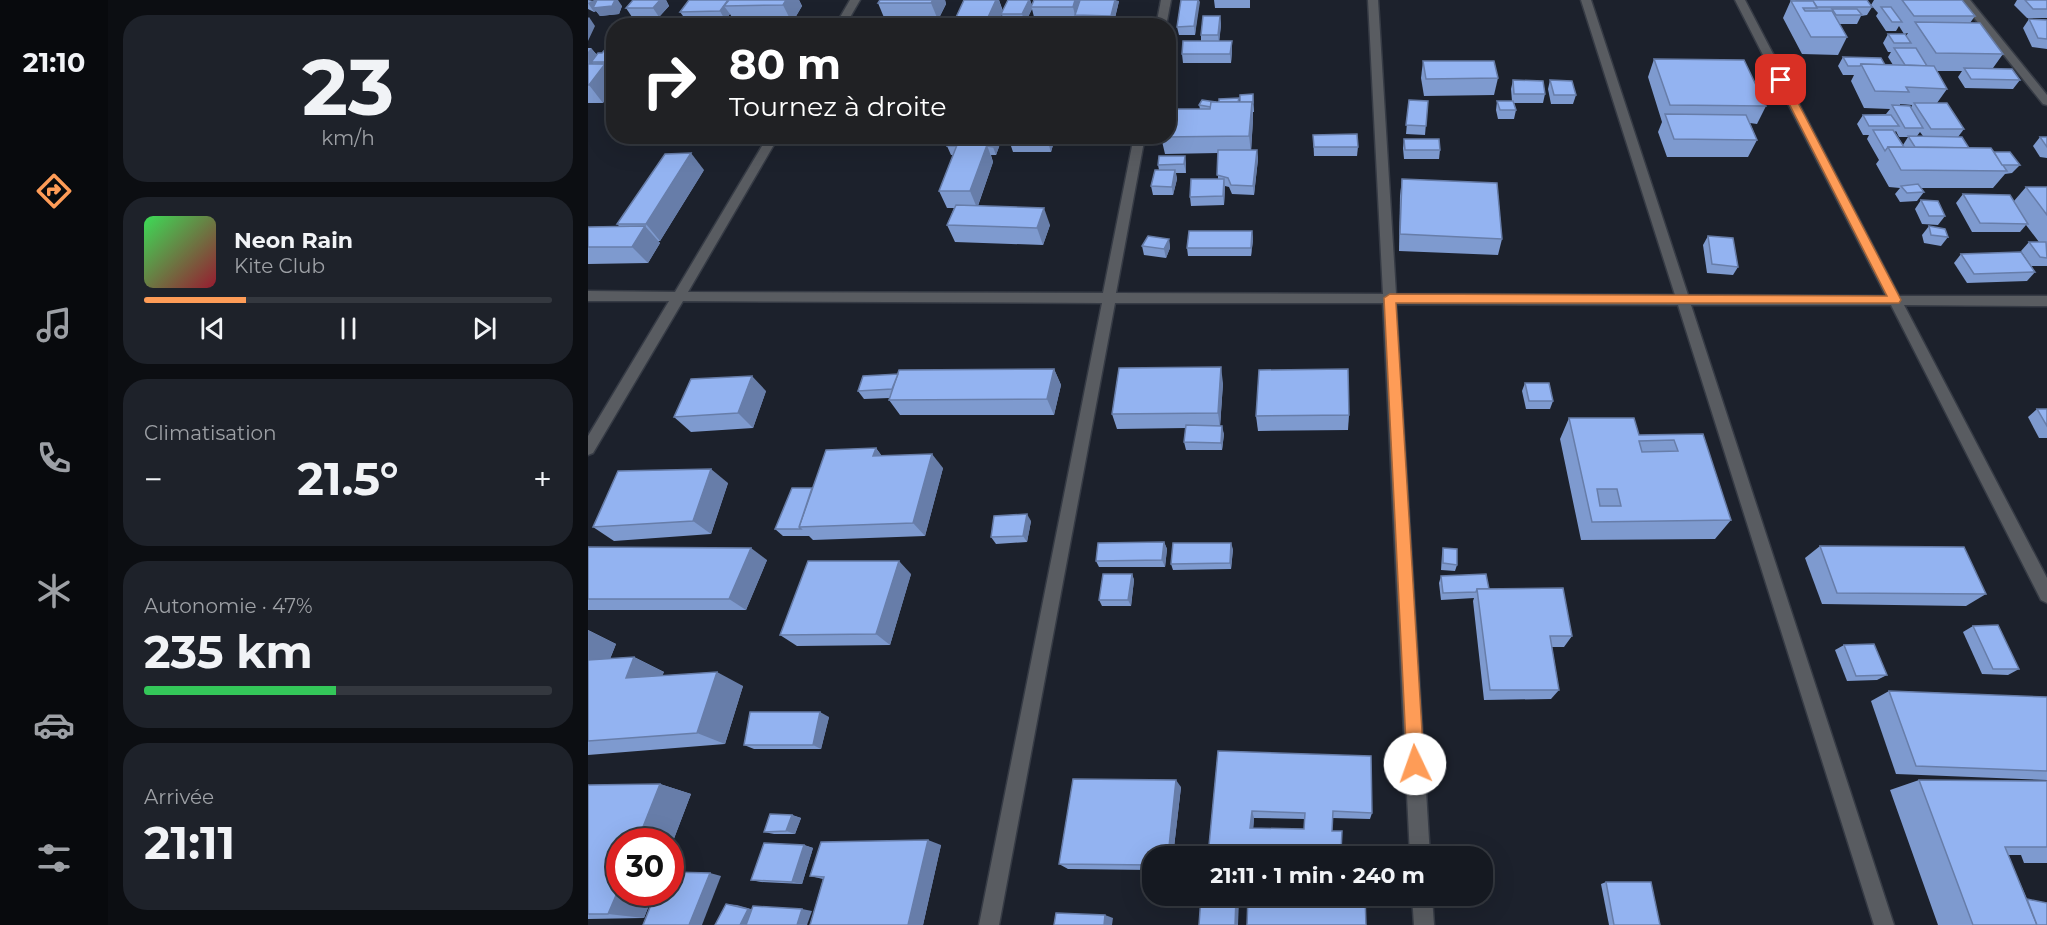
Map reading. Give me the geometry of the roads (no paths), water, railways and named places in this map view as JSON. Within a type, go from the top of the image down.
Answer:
[{"type":"street","points":[[845,18],[855,0]]},
{"type":"street","points":[[1163,18],[1166,0]]},
{"type":"street","points":[[1373,0],[1419,846]]},
{"type":"street","points":[[1586,0],[1884,925]]},
{"type":"street","points":[[1740,0],[2047,595]]},
{"type":"street","points":[[1965,0],[2047,102]]},
{"type":"street","points":[[588,449],[769,144]]},
{"type":"street","points":[[989,925],[1138,144]]},
{"type":"street","points":[[588,296],[2047,301]]},
{"type":"street","points":[[1423,906],[1424,925]]}]
